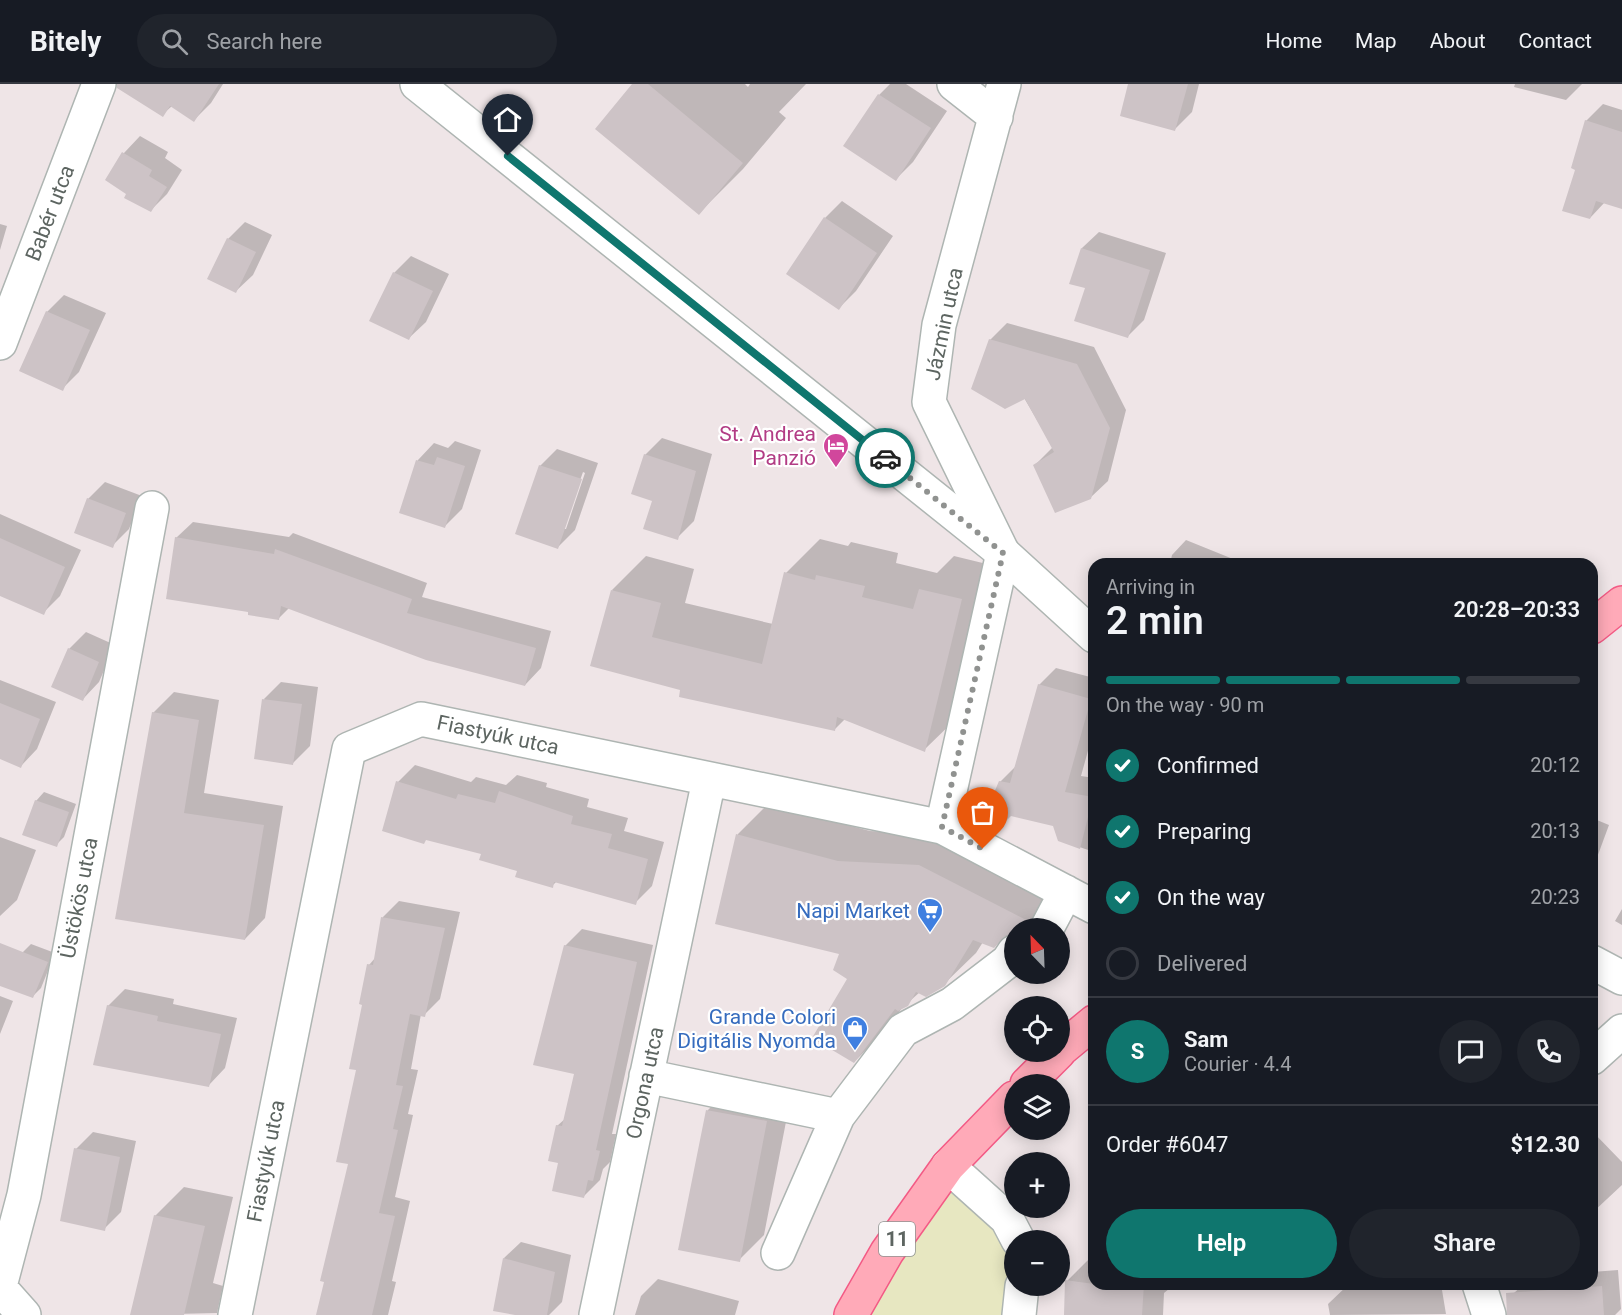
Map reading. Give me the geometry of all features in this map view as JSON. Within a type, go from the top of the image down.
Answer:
[{"type":"main road","points":[[1598,622],[1622,603]]},
{"type":"main road","points":[[1070,1042],[1088,1027]]},
{"type":"main road","points":[[1037,1074],[1048,1062]]},
{"type":"main road","name":"11","points":[[851,1315],[887,1252],[948,1166],[1004,1108]]},
{"type":"street","name":"Babér utca","points":[[0,343],[99,84]]},
{"type":"street","points":[[417,84],[1003,553],[1088,631]]},
{"type":"street","points":[[954,84],[996,117]]},
{"type":"street","name":"Jázmin utca","points":[[1003,553],[928,402],[939,325],[1004,84]]},
{"type":"street","name":"Üstökös utca","points":[[0,1287],[24,1195],[152,508]]},
{"type":"street","points":[[942,827],[1003,553]]},
{"type":"street","name":"Fiastyúk utca","points":[[235,1315],[349,749],[421,719],[942,827],[1079,899]]},
{"type":"street","name":"Orgona utca","points":[[596,1315],[709,780]]},
{"type":"street","points":[[1058,918],[1079,899]]},
{"type":"street","points":[[778,1252],[838,1116],[903,1030],[952,1004],[1004,964]]},
{"type":"street","points":[[1598,965],[1622,978]]},
{"type":"street","points":[[1598,1053],[1622,1031]]},
{"type":"street","points":[[646,1076],[838,1116]]},
{"type":"street","points":[[948,1166],[1007,1219],[1013,1230]]},
{"type":"street","points":[[0,1287],[24,1315]]},
{"type":"street","points":[[1481,1290],[1489,1315]]},
{"type":"street","points":[[1019,1315],[1021,1296]]},
{"type":"green space","points":[[948,1166],[1005,1230],[1004,1296],[1016,1296],[1019,1315],[851,1315]]},
{"type":"building","points":[[117,84],[219,84],[194,122],[170,106],[163,117],[117,88]]},
{"type":"building","points":[[632,84],[648,84],[743,163],[699,215],[595,129]]},
{"type":"building","points":[[1128,84],[1188,84],[1175,131],[1120,116]]},
{"type":"building","points":[[878,94],[931,128],[896,181],[843,146]]},
{"type":"building","points":[[1585,120],[1622,132],[1622,209],[1596,201],[1590,219],[1562,211],[1575,170],[1571,168]]},
{"type":"building","points":[[122,152],[152,170],[149,176],[167,187],[151,212],[124,198],[126,194],[105,180]]},
{"type":"building","points":[[824,217],[877,253],[839,310],[786,274]]},
{"type":"building","points":[[227,238],[256,252],[236,293],[207,279]]},
{"type":"building","points":[[1081,248],[1150,270],[1128,338],[1074,321],[1085,288],[1069,284]]},
{"type":"building","points":[[393,272],[433,291],[409,340],[369,321]]},
{"type":"building","points":[[46,311],[90,330],[63,391],[19,371]]},
{"type":"building","points":[[989,339],[1077,364],[1110,428],[1091,499],[1055,513],[1033,465],[1054,452],[1025,399],[1005,409],[971,389]]},
{"type":"building","points":[[644,454],[696,471],[678,540],[643,529],[652,501],[631,494]]},
{"type":"building","points":[[437,457],[465,466],[445,528],[399,513],[416,460],[434,465]]},
{"type":"building","points":[[539,465],[582,479],[558,549],[515,534]]},
{"type":"building","points":[[87,498],[126,513],[113,548],[74,533]]},
{"type":"building","points":[[175,537],[274,554],[275,549],[412,599],[407,613],[536,648],[525,686],[426,660],[281,606],[279,620],[248,615],[248,612],[166,599]]},
{"type":"building","points":[[0,538],[65,567],[44,615],[0,596]]},
{"type":"building","points":[[784,572],[815,580],[816,575],[865,586],[862,597],[913,609],[919,589],[962,599],[925,752],[837,717],[835,731],[679,697],[680,690],[590,666],[611,590],[661,603],[652,637],[762,664]]},
{"type":"building","points":[[68,648],[99,662],[83,701],[51,687]]},
{"type":"building","points":[[1038,684],[1088,698],[1088,710],[1065,792],[1088,796],[1088,817],[1080,849],[1058,841],[1053,826],[1011,816],[994,833],[980,826],[999,781],[1010,783]]},
{"type":"building","points":[[262,699],[302,704],[293,765],[254,759]]},
{"type":"building","points":[[0,703],[40,719],[21,768],[0,759]]},
{"type":"building","points":[[152,712],[199,720],[184,813],[264,825],[245,940],[115,919]]},
{"type":"building","points":[[396,781],[456,799],[458,794],[495,803],[499,791],[573,816],[571,824],[612,834],[608,848],[648,859],[636,905],[554,882],[553,888],[515,877],[517,871],[479,860],[481,854],[426,840],[424,844],[382,831]]},
{"type":"building","points":[[35,800],[69,812],[57,847],[22,835]]},
{"type":"building","points":[[736,834],[838,861],[919,865],[1022,918],[1004,918],[1004,937],[994,948],[973,940],[945,986],[926,997],[916,992],[908,1006],[898,1011],[895,1009],[854,1063],[812,1038],[847,979],[833,970],[839,954],[715,924]]},
{"type":"building","points":[[381,917],[445,928],[425,1017],[410,1014],[396,1085],[403,1086],[393,1129],[398,1130],[379,1213],[395,1216],[372,1315],[316,1315],[324,1282],[320,1281],[348,1164],[336,1162],[356,1070],[349,1069],[362,1005],[359,1004],[367,964],[373,965]]},
{"type":"building","points":[[0,943],[48,962],[33,998],[0,986]]},
{"type":"building","points":[[564,945],[637,962],[596,1150],[600,1151],[593,1181],[588,1180],[584,1198],[552,1191],[558,1163],[548,1161],[556,1125],[562,1126],[574,1074],[533,1065]]},
{"type":"building","points":[[107,1005],[158,1016],[157,1021],[221,1034],[209,1087],[93,1065]]},
{"type":"building","points":[[706,1110],[767,1121],[740,1262],[678,1250]]},
{"type":"building","points":[[74,1148],[120,1157],[105,1231],[60,1221]]},
{"type":"building","points":[[154,1215],[205,1226],[184,1315],[130,1315]]},
{"type":"building","points":[[503,1258],[555,1272],[547,1315],[515,1315],[493,1311]]},
{"type":"building","points":[[1070,1281],[1088,1283],[1088,1290],[1144,1290],[1142,1315],[1064,1315],[1065,1296],[1070,1296]]},
{"type":"building","points":[[1598,1286],[1602,1286],[1604,1315],[1507,1315],[1506,1293],[1598,1290]]},
{"type":"way so far","points":[[885,458],[1003,553],[942,827],[983,849]]},
{"type":"place","name":"St. Andrea Panzió","points":[[836,469]]},
{"type":"place","name":"Napi Market","points":[[930,934]]},
{"type":"place","name":"Grande Colori Digitális Nyomda","points":[[855,1052]]},
{"type":"route","points":[[508,156],[885,458]]}]
